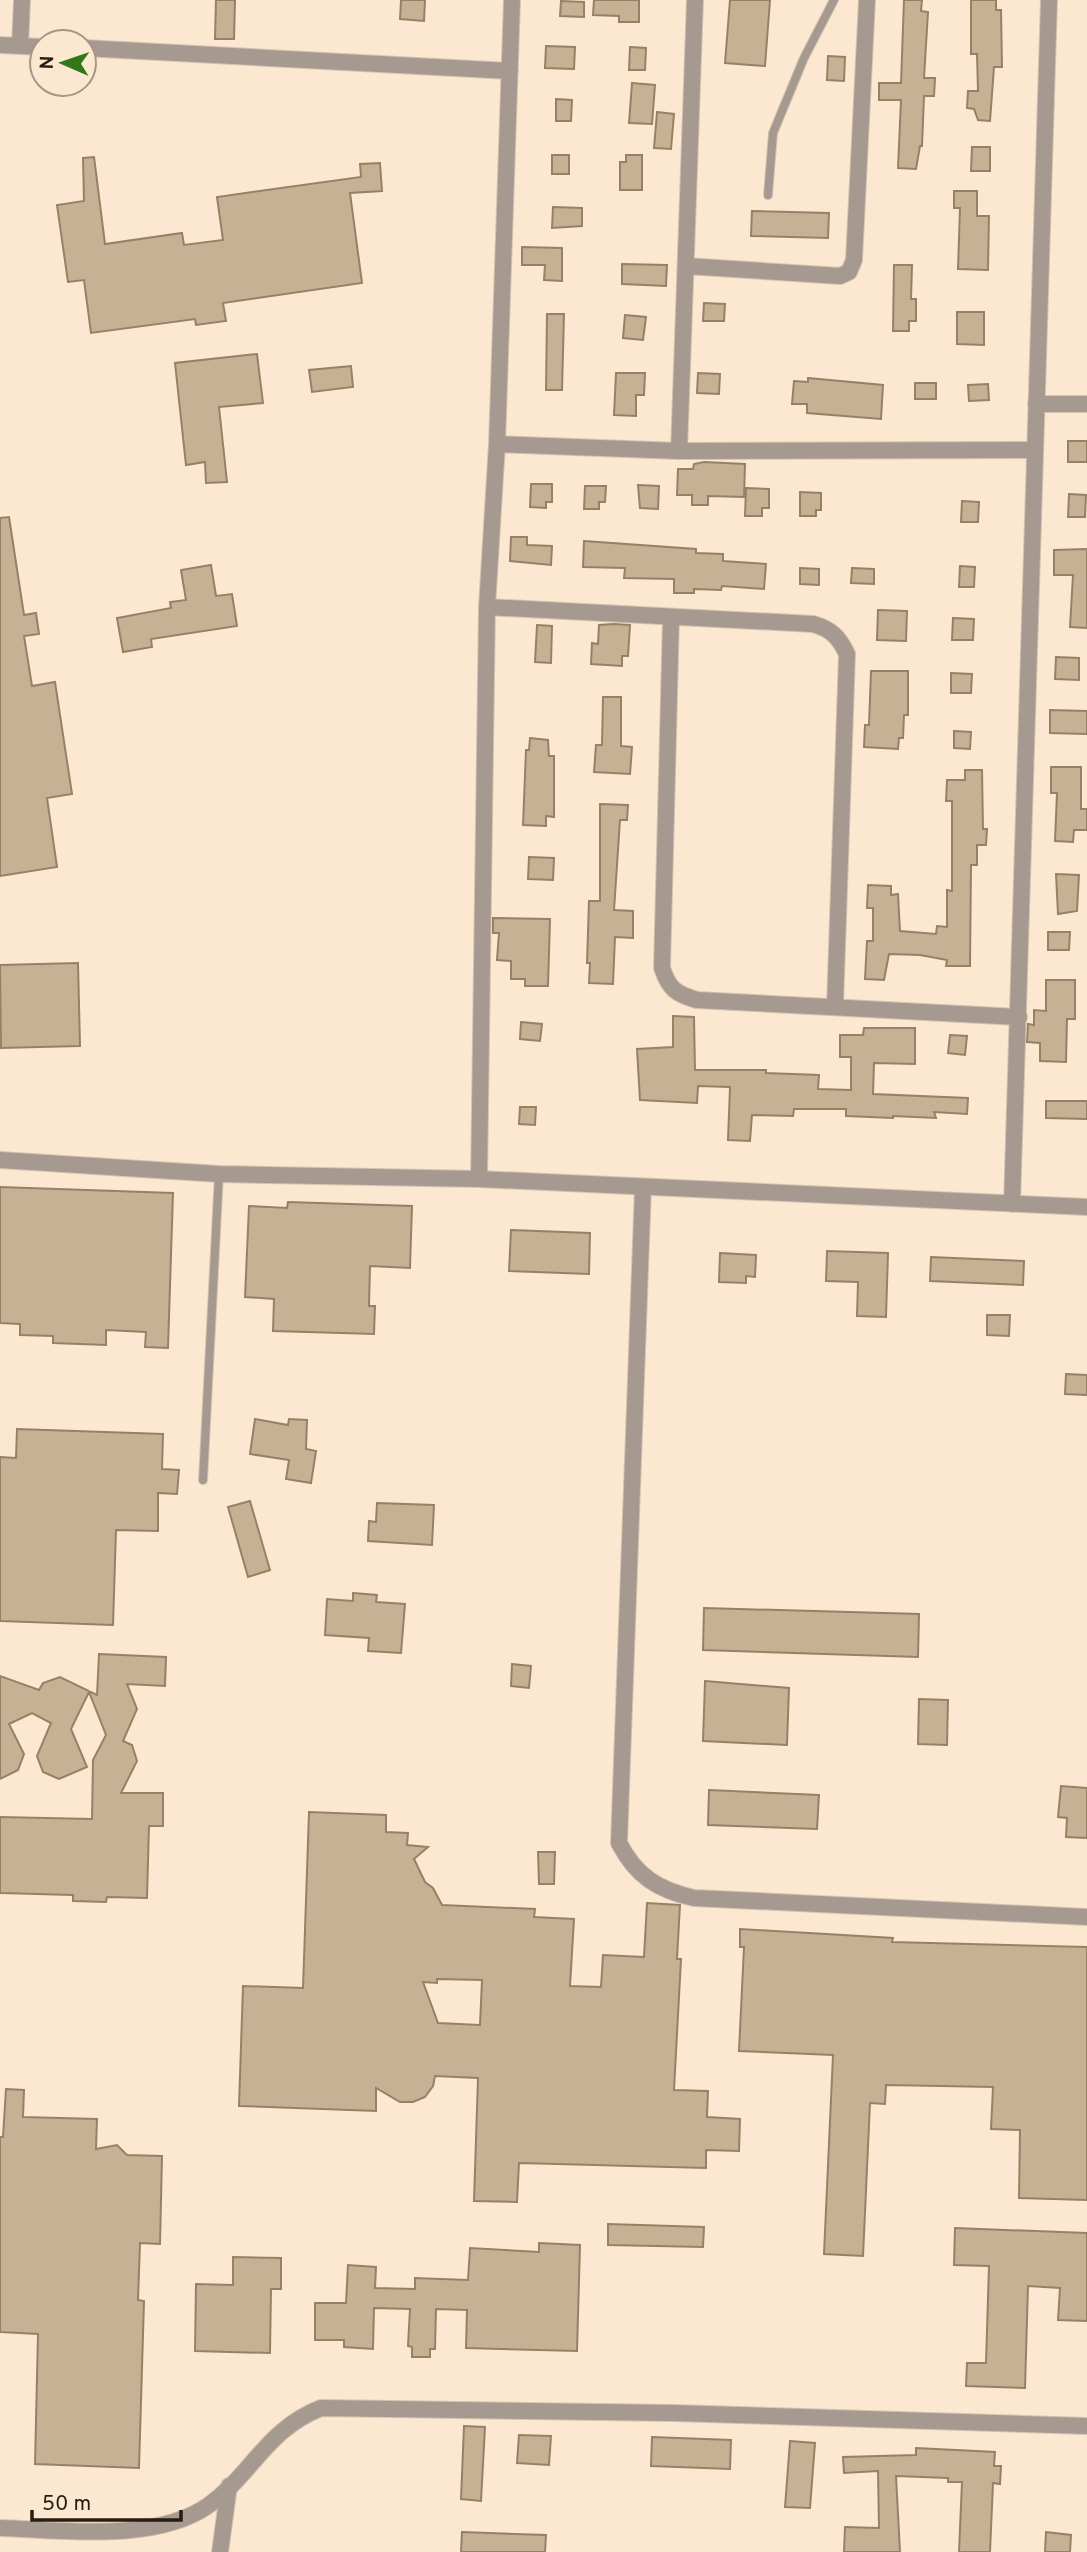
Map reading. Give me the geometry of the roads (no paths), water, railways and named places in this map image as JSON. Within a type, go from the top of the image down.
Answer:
[{"type":"street","points":[[20,46],[22,0]]},
{"type":"street","points":[[479,1179],[487,607],[497,444],[512,0]]},
{"type":"street","points":[[679,451],[695,0]]},
{"type":"street","points":[[686,266],[840,276],[849,272],[853,260],[867,0]]},
{"type":"street","points":[[1012,1203],[1033,450],[1049,0]]},
{"type":"street","points":[[0,45],[28,46]]},
{"type":"street","points":[[98,49],[509,71]]},
{"type":"street","points":[[1036,404],[1087,404]]},
{"type":"street","points":[[497,444],[679,451],[1033,450]]},
{"type":"street","points":[[487,607],[813,624],[828,628],[840,639],[847,654],[835,1006]]},
{"type":"street","points":[[671,618],[662,968],[667,985],[677,995],[696,1000],[1019,1017]]},
{"type":"street","points":[[0,1160],[219,1174],[479,1179],[1087,1208]]},
{"type":"street","points":[[643,1187],[619,1843],[631,1867],[670,1893],[694,1898],[1087,1917]]},
{"type":"street","points":[[0,2528],[149,2528],[178,2522],[210,2505],[297,2417],[321,2408],[673,2413],[1087,2426]]},
{"type":"street","points":[[220,2552],[229,2486]]},
{"type":"lane","points":[[768,195],[773,133],[803,58],[834,0]]},
{"type":"lane","points":[[203,1480],[219,1174]]}]
